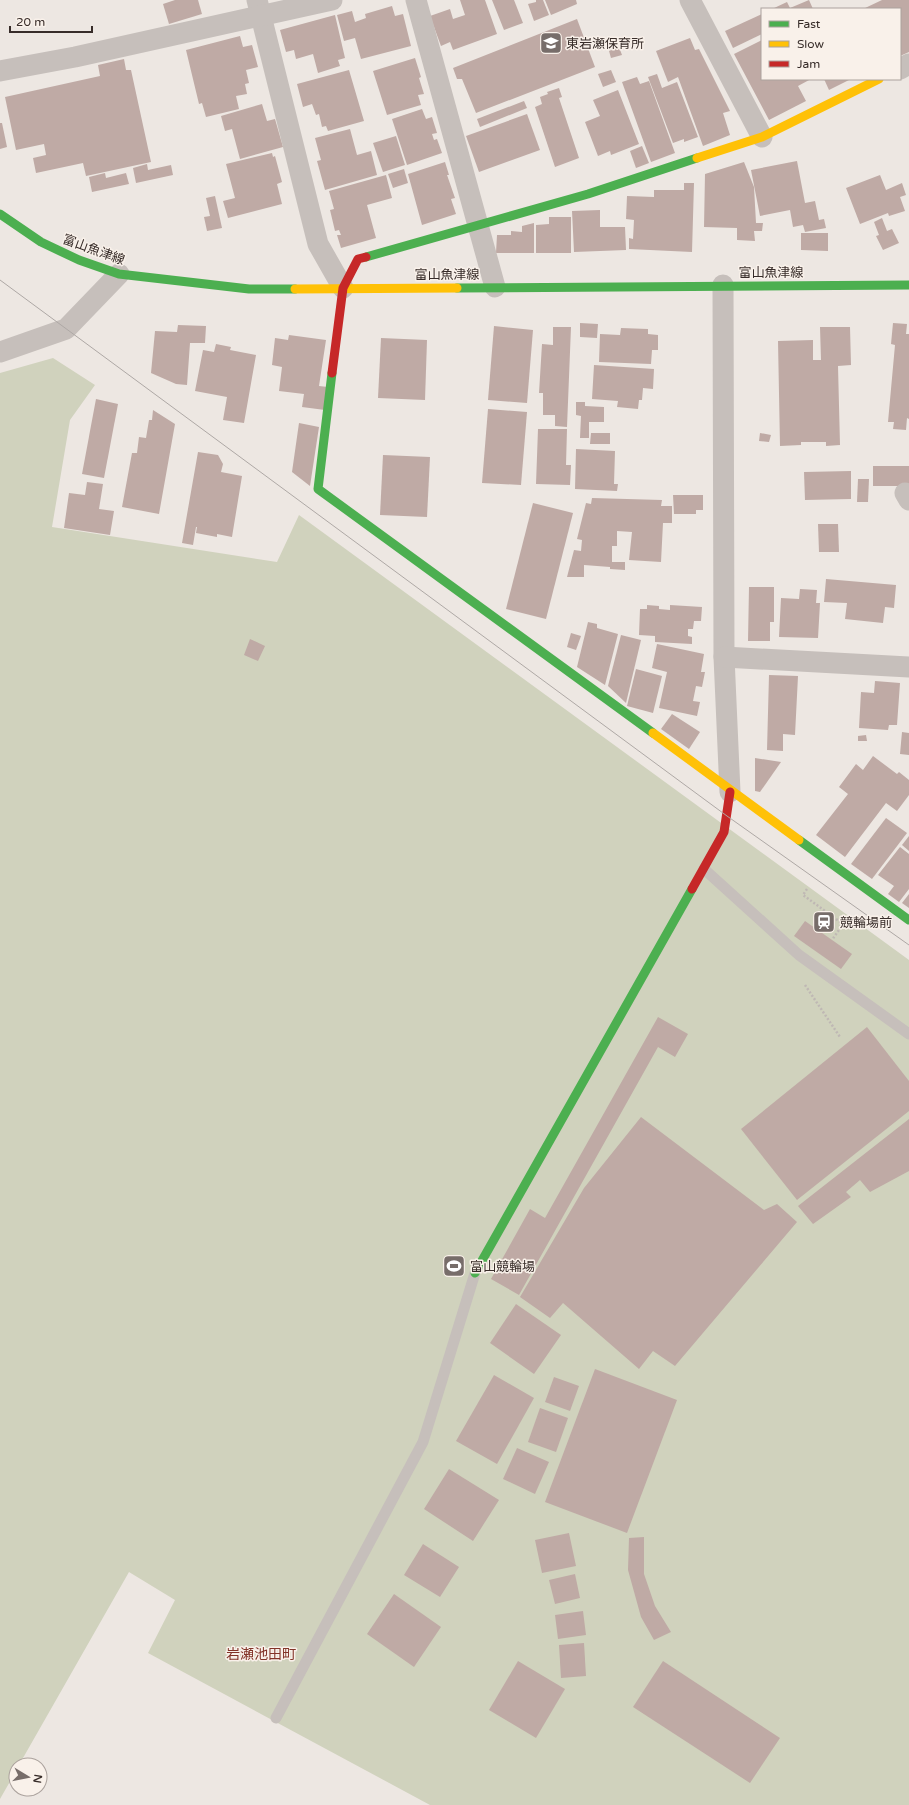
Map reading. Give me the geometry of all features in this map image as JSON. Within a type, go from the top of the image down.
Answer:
[{"type":"street","points":[[0,71],[75,57],[259,8],[332,0]]},
{"type":"street","points":[[416,0],[495,287]]},
{"type":"street","points":[[690,0],[762,137]]},
{"type":"street","points":[[259,8],[318,244],[343,288]]},
{"type":"street","points":[[877,80],[762,137],[588,194],[477,224],[358,259],[343,288],[318,489],[730,792],[909,920]]},
{"type":"street","name":"富山魚津線","points":[[0,214],[41,242],[79,260],[119,274],[249,289],[909,285]]},
{"type":"street","points":[[0,352],[66,329],[119,274]]},
{"type":"street","points":[[474,1273],[724,832],[730,792],[724,657],[722,285]]},
{"type":"street","points":[[724,657],[909,667]]},
{"type":"lane","points":[[704,869],[799,955],[909,1034]]},
{"type":"lane","points":[[276,1718],[423,1442],[474,1273]]},
{"type":"path","points":[[807,889],[803,895],[843,924],[832,940]]},
{"type":"green space","name":"富山競輪場","points":[[53,358],[95,385],[70,420],[52,527],[277,562],[299,515],[909,960],[909,1805],[430,1805],[148,1653],[175,1600],[129,1572],[24,1757],[8,1757],[8,1785],[0,1799],[0,373]]},
{"type":"building","points":[[175,0],[198,0],[202,14],[169,24],[163,4]]},
{"type":"building","points":[[460,0],[485,0],[497,34],[453,50],[450,42],[441,46],[430,16],[450,9],[453,19],[465,15]]},
{"type":"building","points":[[492,0],[514,0],[523,23],[504,30]]},
{"type":"building","points":[[536,0],[543,0],[549,15],[534,21],[528,4],[536,2]]},
{"type":"building","points":[[545,0],[576,0],[577,4],[551,15]]},
{"type":"building","points":[[809,0],[813,8],[790,8]]},
{"type":"building","points":[[882,0],[909,0],[909,52],[901,56],[901,8],[865,8]]},
{"type":"building","points":[[787,2],[790,8],[774,8]]},
{"type":"building","points":[[392,6],[395,16],[403,14],[411,46],[361,59],[355,38],[344,41],[337,15],[352,11],[355,22],[366,18],[365,14]]},
{"type":"building","points":[[761,14],[761,34],[733,48],[725,31]]},
{"type":"building","points":[[335,15],[345,58],[338,60],[340,66],[318,73],[313,54],[296,59],[294,50],[286,52],[280,30]]},
{"type":"building","name":"東岩瀬保育所","points":[[577,19],[595,67],[476,113],[462,79],[457,79],[453,68]]},
{"type":"building","points":[[240,36],[243,47],[252,45],[258,67],[246,70],[249,83],[245,84],[247,94],[236,96],[239,109],[206,117],[202,103],[199,104],[186,50]]},
{"type":"building","points":[[690,38],[695,50],[699,49],[730,111],[723,113],[730,135],[703,146],[678,77],[668,82],[656,51]]},
{"type":"building","points":[[761,40],[761,80],[809,80],[798,86],[806,101],[769,120],[734,54]]},
{"type":"building","points":[[619,47],[622,55],[611,58],[609,51]]},
{"type":"building","points":[[415,58],[421,77],[419,78],[424,94],[418,95],[421,105],[387,115],[373,71]]},
{"type":"building","points":[[124,59],[126,70],[131,70],[151,162],[86,176],[83,163],[36,173],[33,158],[46,155],[44,144],[16,150],[5,97],[100,76],[98,65]]},
{"type":"building","points":[[349,70],[364,121],[328,131],[326,126],[322,127],[319,114],[316,115],[312,104],[303,107],[297,84]]},
{"type":"building","points":[[611,70],[616,82],[603,87],[598,74]]},
{"type":"building","points":[[657,74],[662,88],[677,82],[698,137],[684,142],[684,139],[673,143],[648,77]]},
{"type":"building","points":[[637,77],[640,84],[649,81],[675,153],[651,162],[622,82]]},
{"type":"building","points":[[824,80],[849,80],[829,90]]},
{"type":"building","points":[[559,88],[562,97],[559,98],[579,158],[555,167],[535,107],[542,104],[540,97],[548,94],[547,92]]},
{"type":"building","points":[[618,90],[639,144],[611,155],[610,151],[598,156],[585,122],[600,116],[593,100]]},
{"type":"building","points":[[524,101],[527,108],[480,127],[477,119]]},
{"type":"building","points":[[262,104],[267,121],[275,119],[283,147],[240,159],[232,129],[225,131],[221,116]]},
{"type":"building","points":[[422,109],[426,119],[432,117],[437,133],[432,134],[434,140],[437,139],[442,153],[407,165],[392,119]]},
{"type":"building","points":[[527,114],[540,150],[479,172],[466,136]]},
{"type":"building","points":[[0,123],[2,123],[7,147],[0,149]]},
{"type":"building","points":[[350,129],[357,155],[371,151],[377,175],[325,190],[317,161],[321,160],[315,138]]},
{"type":"building","points":[[396,136],[405,165],[383,172],[373,143]]},
{"type":"building","points":[[642,146],[649,163],[636,168],[630,151]]},
{"type":"building","points":[[272,153],[273,157],[275,156],[282,182],[277,184],[282,204],[228,218],[223,201],[235,198],[226,164]]},
{"type":"building","points":[[797,161],[805,203],[815,201],[819,220],[824,219],[826,228],[805,232],[803,225],[793,227],[790,210],[760,216],[751,170]]},
{"type":"building","points":[[445,162],[449,175],[447,175],[455,198],[451,199],[456,214],[422,225],[408,174]]},
{"type":"building","points":[[744,162],[754,187],[756,223],[763,223],[762,231],[754,231],[755,241],[737,240],[737,228],[704,227],[705,174]]},
{"type":"building","points":[[147,164],[148,170],[171,165],[173,175],[136,183],[133,168]]},
{"type":"building","points":[[404,169],[408,183],[393,188],[388,174]]},
{"type":"building","points":[[105,173],[106,178],[126,173],[129,184],[92,192],[89,177]]},
{"type":"building","points":[[386,175],[392,198],[367,205],[376,238],[341,248],[337,235],[341,235],[339,230],[335,231],[330,210],[334,209],[329,191]]},
{"type":"building","points":[[880,175],[886,190],[902,183],[906,195],[900,197],[905,211],[889,216],[888,213],[860,224],[846,188]]},
{"type":"building","points":[[684,183],[694,183],[692,252],[629,249],[629,238],[633,239],[634,220],[626,219],[627,196],[654,197],[654,190],[684,190]]},
{"type":"building","points":[[215,196],[222,228],[207,231],[204,217],[210,216],[206,198]]},
{"type":"building","points":[[600,210],[600,227],[625,227],[626,250],[574,252],[572,211]]},
{"type":"building","points":[[549,217],[571,217],[571,253],[536,253],[536,225],[549,224]]},
{"type":"building","points":[[882,218],[887,231],[892,229],[899,243],[883,250],[876,236],[879,235],[874,222]]},
{"type":"building","points":[[534,223],[534,253],[496,253],[497,235],[511,235],[511,231],[522,232],[522,226]]},
{"type":"building","points":[[801,233],[828,233],[828,251],[801,250]]},
{"type":"building","points":[[580,323],[598,324],[597,338],[580,337]]},
{"type":"building","points":[[893,323],[907,324],[906,334],[909,334],[909,419],[907,418],[906,430],[893,429],[894,422],[888,422],[895,345],[891,344]]},
{"type":"building","points":[[178,325],[206,326],[205,343],[190,343],[187,385],[176,384],[151,373],[155,331],[177,332]]},
{"type":"building","points":[[494,326],[533,330],[527,403],[488,400]]},
{"type":"building","points":[[553,327],[571,327],[567,427],[555,426],[555,415],[543,415],[543,393],[539,393],[542,344],[553,345]]},
{"type":"building","points":[[820,327],[850,327],[851,365],[838,366],[840,445],[826,446],[826,442],[801,442],[801,445],[780,446],[778,341],[813,340],[813,360],[821,360]]},
{"type":"building","points":[[621,328],[648,329],[648,334],[658,335],[658,350],[652,350],[651,364],[599,362],[600,334],[620,335]]},
{"type":"building","points":[[289,335],[326,340],[319,386],[328,387],[325,410],[302,407],[304,394],[279,391],[282,367],[272,365],[275,338],[288,340]]},
{"type":"building","points":[[381,338],[427,340],[425,400],[378,398]]},
{"type":"building","points":[[216,344],[231,347],[230,350],[256,355],[244,423],[223,420],[227,397],[195,391],[203,350],[214,352]]},
{"type":"building","points":[[594,365],[654,369],[653,389],[643,388],[642,400],[639,400],[638,409],[617,407],[618,401],[592,399]]},
{"type":"building","points":[[96,399],[118,404],[104,478],[82,474]]},
{"type":"building","points":[[576,402],[585,402],[585,406],[604,407],[604,422],[589,422],[589,438],[580,438],[581,416],[576,415]]},
{"type":"building","points":[[488,409],[527,412],[521,485],[482,483]]},
{"type":"building","points":[[153,410],[175,424],[159,514],[122,507],[132,453],[137,453],[139,437],[146,438],[149,420],[152,420]]},
{"type":"building","points":[[299,423],[319,427],[310,486],[292,472]]},
{"type":"building","points":[[538,429],[567,429],[566,465],[571,465],[570,485],[536,484]]},
{"type":"building","points":[[591,433],[610,433],[610,444],[590,444]]},
{"type":"building","points":[[760,433],[771,435],[769,442],[759,441]]},
{"type":"building","points":[[576,449],[615,451],[614,484],[618,484],[617,491],[575,489]]},
{"type":"building","points":[[198,452],[218,455],[223,464],[221,472],[242,476],[232,537],[217,534],[217,537],[196,533],[196,527],[193,545],[182,543]]},
{"type":"building","points":[[383,455],[430,457],[427,517],[380,515]]},
{"type":"building","points":[[873,466],[909,466],[909,486],[873,486]]},
{"type":"building","points":[[851,471],[851,499],[805,500],[804,472]]},
{"type":"building","points":[[858,479],[869,479],[868,502],[857,502]]},
{"type":"building","points":[[87,482],[103,484],[99,509],[114,511],[110,535],[64,528],[69,493],[85,495]]},
{"type":"building","points":[[673,495],[703,495],[703,510],[696,510],[696,514],[674,514]]},
{"type":"building","points":[[592,498],[662,500],[661,506],[672,506],[672,523],[663,523],[661,562],[629,560],[632,532],[617,531],[617,546],[612,546],[612,562],[625,562],[625,570],[584,565],[584,577],[567,577],[574,550],[581,551],[582,540],[577,539],[586,503],[591,504]]},
{"type":"building","points":[[533,503],[573,513],[546,619],[506,609]]},
{"type":"building","points":[[818,524],[838,524],[839,552],[819,552]]},
{"type":"building","points":[[826,579],[896,585],[894,608],[885,607],[883,623],[845,619],[847,603],[824,602]]},
{"type":"building","points":[[749,587],[774,587],[774,622],[770,622],[770,641],[748,641]]},
{"type":"building","points":[[800,589],[817,590],[816,603],[820,603],[818,638],[779,637],[781,598],[799,599]]},
{"type":"building","points":[[647,605],[659,606],[659,609],[670,610],[670,605],[702,607],[701,621],[694,621],[693,629],[688,629],[688,636],[692,637],[692,644],[655,642],[655,636],[639,635],[640,609],[647,609]]},
{"type":"building","points":[[588,622],[597,624],[597,628],[618,634],[605,685],[577,667]]},
{"type":"building","points":[[571,633],[581,636],[576,650],[567,647]]},
{"type":"building","points":[[621,635],[641,640],[626,703],[608,686]]},
{"type":"building","points":[[250,639],[265,646],[258,661],[244,655]]},
{"type":"building","points":[[657,644],[704,654],[701,672],[705,672],[702,687],[696,686],[693,701],[700,702],[697,716],[659,708],[667,672],[652,668]]},
{"type":"building","points":[[636,669],[662,676],[653,713],[627,706]]},
{"type":"building","points":[[769,675],[798,676],[795,735],[783,734],[783,751],[767,750]]},
{"type":"building","points":[[875,681],[900,683],[897,725],[889,725],[888,730],[859,728],[861,692],[874,693]]},
{"type":"building","points":[[672,714],[700,732],[689,749],[661,729]]},
{"type":"building","points":[[902,732],[909,733],[909,755],[900,754]]},
{"type":"building","points":[[866,735],[867,741],[858,741],[858,736]]},
{"type":"building","points":[[873,756],[897,774],[899,772],[909,780],[909,795],[897,811],[886,803],[845,857],[816,835],[848,794],[839,787],[856,764],[863,770]]},
{"type":"building","points":[[755,758],[781,762],[760,792],[755,791]]},
{"type":"building","points":[[886,818],[907,833],[872,879],[851,864]]},
{"type":"building","points":[[909,836],[909,851],[902,845]]},
{"type":"building","points":[[900,847],[909,854],[909,889],[899,902],[888,894],[894,886],[878,875]]},
{"type":"building","points":[[909,894],[909,908],[902,903]]},
{"type":"building","points":[[805,921],[852,954],[841,969],[794,936]]},
{"type":"building","points":[[658,1017],[688,1034],[675,1057],[658,1047],[519,1295],[491,1279],[530,1209],[545,1218]]},
{"type":"building","points":[[867,1027],[909,1081],[909,1111],[797,1200],[741,1129]]},
{"type":"building","points":[[641,1117],[764,1210],[777,1204],[797,1222],[675,1366],[653,1351],[639,1369],[563,1303],[550,1318],[520,1297],[584,1188]]},
{"type":"building","points":[[909,1119],[909,1171],[870,1192],[860,1180],[846,1192],[851,1197],[813,1224],[798,1206]]},
{"type":"building","points":[[516,1304],[561,1335],[534,1374],[490,1343]]},
{"type":"building","points":[[595,1369],[677,1400],[627,1533],[545,1502]]},
{"type":"building","points":[[494,1375],[534,1398],[497,1464],[456,1441]]},
{"type":"building","points":[[554,1377],[579,1386],[570,1411],[545,1402]]},
{"type":"building","points":[[540,1408],[568,1418],[556,1452],[528,1442]]},
{"type":"building","points":[[517,1448],[549,1462],[535,1494],[503,1479]]},
{"type":"building","points":[[449,1469],[499,1500],[473,1541],[424,1509]]},
{"type":"building","points":[[569,1533],[576,1566],[542,1573],[535,1540]]},
{"type":"building","points":[[644,1537],[644,1574],[655,1606],[671,1632],[654,1640],[641,1617],[628,1570],[629,1538]]},
{"type":"building","points":[[423,1544],[459,1567],[440,1597],[404,1575]]},
{"type":"building","points":[[575,1574],[580,1598],[555,1604],[549,1580]]},
{"type":"building","points":[[394,1594],[441,1627],[414,1667],[367,1634]]},
{"type":"building","points":[[583,1611],[586,1635],[558,1639],[555,1615]]},
{"type":"building","points":[[584,1643],[586,1676],[561,1678],[559,1645]]},
{"type":"building","points":[[518,1661],[565,1689],[536,1738],[489,1710]]},
{"type":"building","points":[[663,1661],[780,1738],[750,1783],[633,1707]]},
{"type":"tram line","points":[[0,280],[727,816],[909,945]]},
{"type":"traffic: fast","points":[[366,257],[588,194],[697,158]]},
{"type":"traffic: fast","points":[[0,214],[41,242],[79,260],[119,274],[249,289],[295,289]]},
{"type":"traffic: fast","points":[[457,288],[909,285]]},
{"type":"traffic: fast","points":[[332,373],[318,489],[653,733]]},
{"type":"traffic: fast","points":[[799,840],[909,920]]},
{"type":"traffic: fast","points":[[475,1273],[692,889]]},
{"type":"traffic: slow","points":[[697,158],[762,137],[877,80]]},
{"type":"traffic: slow","points":[[295,289],[457,288]]},
{"type":"traffic: slow","points":[[653,733],[799,840]]},
{"type":"traffic: jam","points":[[332,373],[343,288],[358,259],[366,257]]},
{"type":"traffic: jam","points":[[692,889],[724,832],[730,792]]},
{"type":"place","name":"東岩瀬保育所","points":[[551,43]]},
{"type":"place","name":"競輪場前","points":[[824,922]]},
{"type":"place","name":"富山競輪場","points":[[454,1266]]},
{"type":"district","name":"岩瀬池田町","points":[[261,1654]]}]
